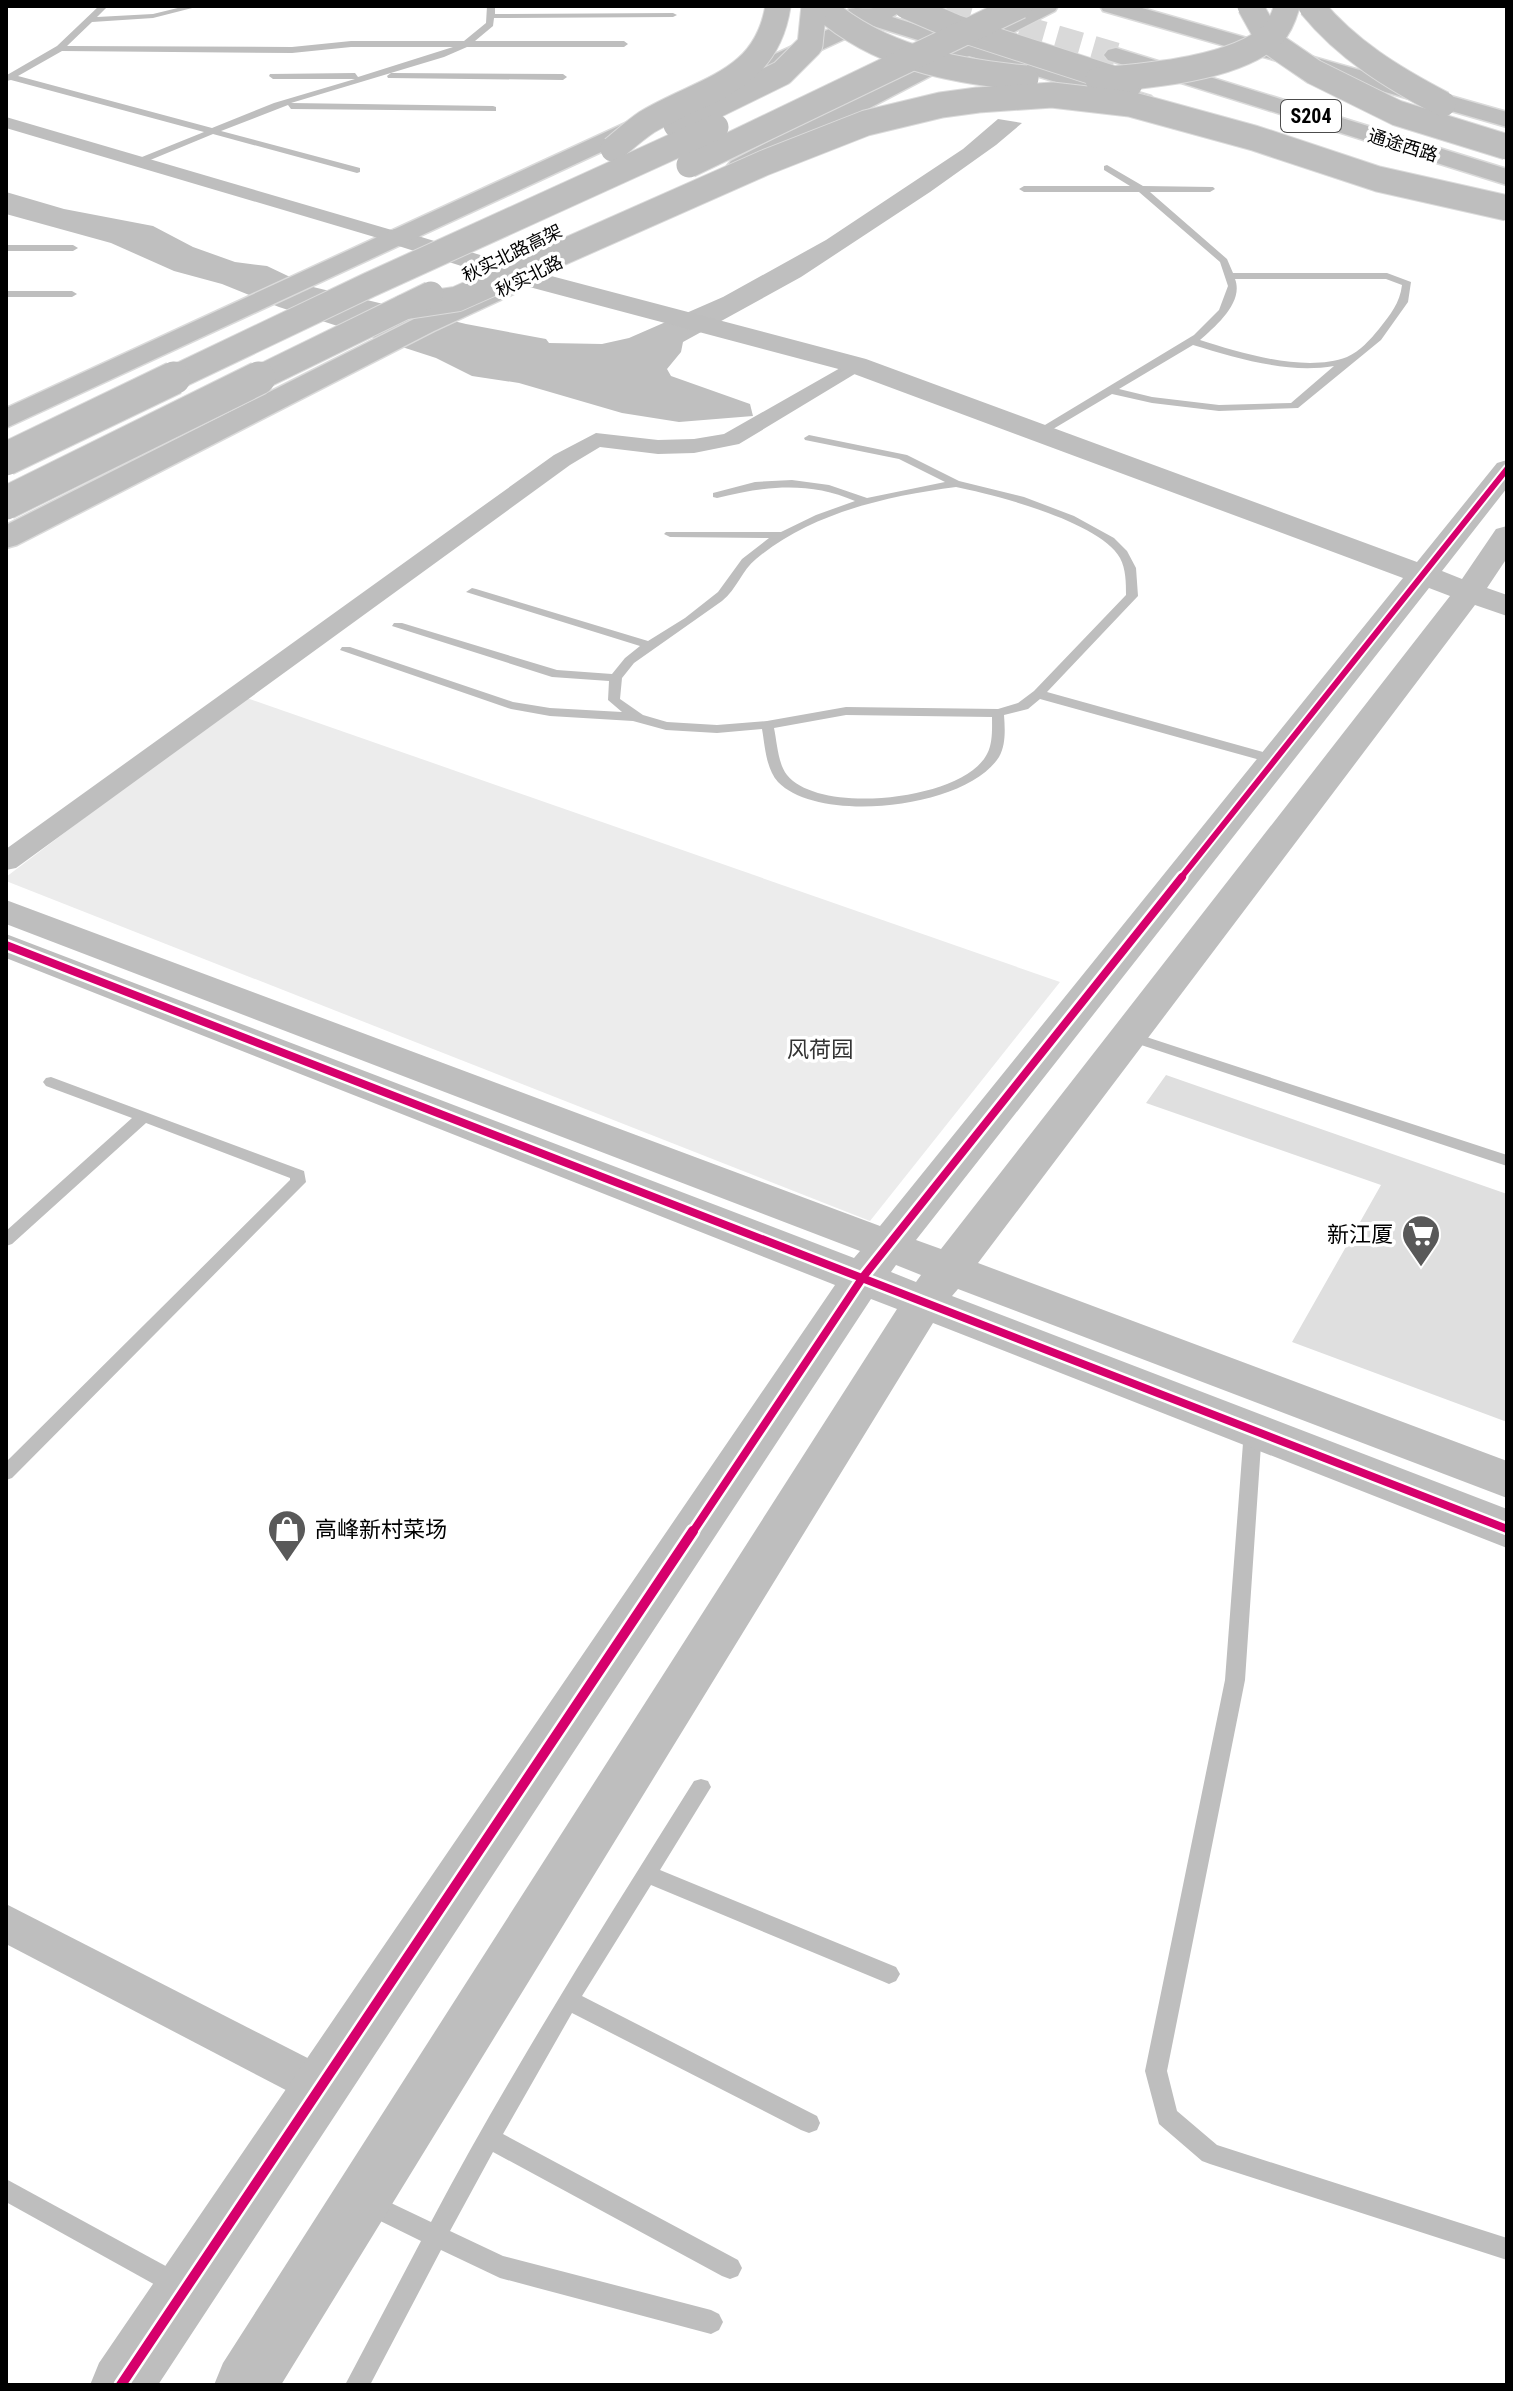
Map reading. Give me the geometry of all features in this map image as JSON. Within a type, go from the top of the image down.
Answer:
[{"type":"main road","points":[[613,149],[649,121],[726,83],[751,65],[770,47],[778,6]]},
{"type":"main road","points":[[369,285],[384,266],[484,218],[613,149],[659,132],[782,73],[810,45],[814,6]]},
{"type":"main road","points":[[821,6],[853,33],[927,62],[1004,77],[1078,81],[1167,72],[1252,48],[1274,34],[1287,6]]},
{"type":"main road","points":[[831,6],[1507,210]]},
{"type":"main road","points":[[6,419],[898,6]]},
{"type":"main road","points":[[906,6],[1030,53],[1507,198]]},
{"type":"main road","name":"秋实北路高架","points":[[6,459],[369,285],[799,89],[966,6]]},
{"type":"main road","name":"秋实北路高架","points":[[6,503],[832,94],[1020,6]]},
{"type":"main road","name":"秋实北路","points":[[6,538],[424,325],[527,278],[1047,6]]},
{"type":"main road","points":[[1111,6],[1507,120]]},
{"type":"main road","points":[[1250,6],[1270,42],[1314,72],[1397,113],[1507,147]]},
{"type":"main road","points":[[1311,6],[1341,40],[1395,79],[1507,133]]},
{"type":"main road","name":"通途西路","points":[[1148,43],[1507,156]]},
{"type":"main road","name":"通途西路","points":[[1116,55],[1507,177]]},
{"type":"main road","points":[[404,307],[457,299],[764,163],[866,123],[930,107],[978,100],[1052,95],[1130,104],[1254,138],[1378,179],[1507,210]]},
{"type":"street","points":[[6,122],[527,278],[856,365],[1488,599]]},
{"type":"street","points":[[6,862],[549,469],[596,440],[658,447],[694,446],[731,439],[856,365]]},
{"type":"street","points":[[121,2385],[876,1261],[1507,469]]},
{"type":"street","points":[[245,2385],[937,1285],[1128,1036],[1488,599],[1507,535]]},
{"type":"street","points":[[6,911],[937,1285],[1507,1480]]},
{"type":"street","points":[[6,945],[876,1261]]},
{"type":"street","points":[[937,1285],[1253,1430],[1507,1529]]},
{"type":"street","points":[[6,1923],[320,2086]]},
{"type":"lane","points":[[8,79],[60,48],[104,6]]},
{"type":"lane","points":[[89,20],[153,16],[196,6]]},
{"type":"lane","points":[[140,161],[277,105],[468,43],[490,24],[491,11],[673,15]]},
{"type":"lane","points":[[60,48],[292,50],[324,45],[624,44]]},
{"type":"lane","points":[[6,65],[23,70]]},
{"type":"lane","points":[[273,76],[563,77]]},
{"type":"lane","points":[[8,79],[357,170]]},
{"type":"lane","points":[[277,105],[493,109]]},
{"type":"lane","points":[[1039,433],[1192,341],[1224,311],[1233,286],[1224,261],[1141,189],[1107,168]]},
{"type":"lane","points":[[1024,189],[1210,189]]},
{"type":"lane","points":[[6,248],[73,248]]},
{"type":"lane","points":[[1110,390],[1152,400],[1219,408],[1294,406],[1347,360],[1372,346],[1407,299],[1407,284],[1387,276],[1229,276]]},
{"type":"lane","points":[[6,294],[72,294]]},
{"type":"lane","points":[[1192,341],[1222,350],[1290,362],[1325,364],[1347,360]]},
{"type":"lane","points":[[809,438],[901,454],[929,465],[956,484]]},
{"type":"lane","points":[[717,495],[751,484],[806,482],[842,490],[866,502]]},
{"type":"lane","points":[[346,650],[511,705],[550,712],[638,718],[666,726],[717,729],[767,725],[846,711],[998,713],[1023,706],[1038,694],[1132,596],[1132,575],[1123,553],[1090,529],[991,489],[956,484],[923,487],[866,502],[784,535],[754,554],[737,570],[730,589],[627,661],[615,678],[614,700],[638,718]]},
{"type":"lane","points":[[670,534],[784,535]]},
{"type":"lane","points":[[472,592],[652,646]]},
{"type":"lane","points":[[398,626],[556,674],[615,678]]},
{"type":"lane","points":[[1038,694],[1276,760]]},
{"type":"lane","points":[[767,725],[781,777],[796,789],[854,804],[928,796],[970,779],[992,758],[998,735],[998,713]]},
{"type":"lane","points":[[1128,1036],[1507,1161]]},
{"type":"lane","points":[[6,1473],[298,1182],[298,1175],[51,1082]]},
{"type":"lane","points":[[6,1240],[142,1118]]},
{"type":"lane","points":[[1253,1430],[1235,1680],[1156,2071],[1167,2117],[1210,2153],[1507,2249]]},
{"type":"lane","points":[[357,2385],[488,2138],[568,2000],[701,1787]]},
{"type":"lane","points":[[646,1874],[889,1974]]},
{"type":"lane","points":[[568,2000],[809,2123]]},
{"type":"lane","points":[[488,2138],[730,2268]]},
{"type":"lane","points":[[6,2190],[185,2289]]},
{"type":"lane","points":[[361,2200],[500,2267],[711,2322]]},
{"type":"green space","name":"风荷园","points":[[244,697],[1060,982],[870,1221],[6,881],[6,877]]},
{"type":"shaded area","points":[[998,119],[1022,123],[930,192],[801,277],[683,342],[681,352],[667,369],[671,376],[750,404],[753,416],[679,422],[622,413],[519,383],[472,376],[436,358],[279,307],[222,284],[174,271],[111,243],[6,214],[6,192],[64,209],[153,226],[193,247],[235,262],[267,266],[309,286],[466,324],[546,339],[549,343],[602,344],[629,338],[723,297],[826,240],[963,149]]},
{"type":"building","name":"新江厦","points":[[1166,1075],[1507,1194],[1507,1422],[1292,1342],[1381,1185],[1146,1103]]},
{"type":"tunnel","points":[[947,6],[1116,55]]},
{"type":"cycle path","points":[[121,2385],[863,1277],[1507,469]]},
{"type":"cycle path","points":[[6,945],[1507,1529]]},
{"type":"place","name":"新江厦","points":[[1421,1268]]},
{"type":"place","name":"高峰新村菜场","points":[[287,1563]]}]
